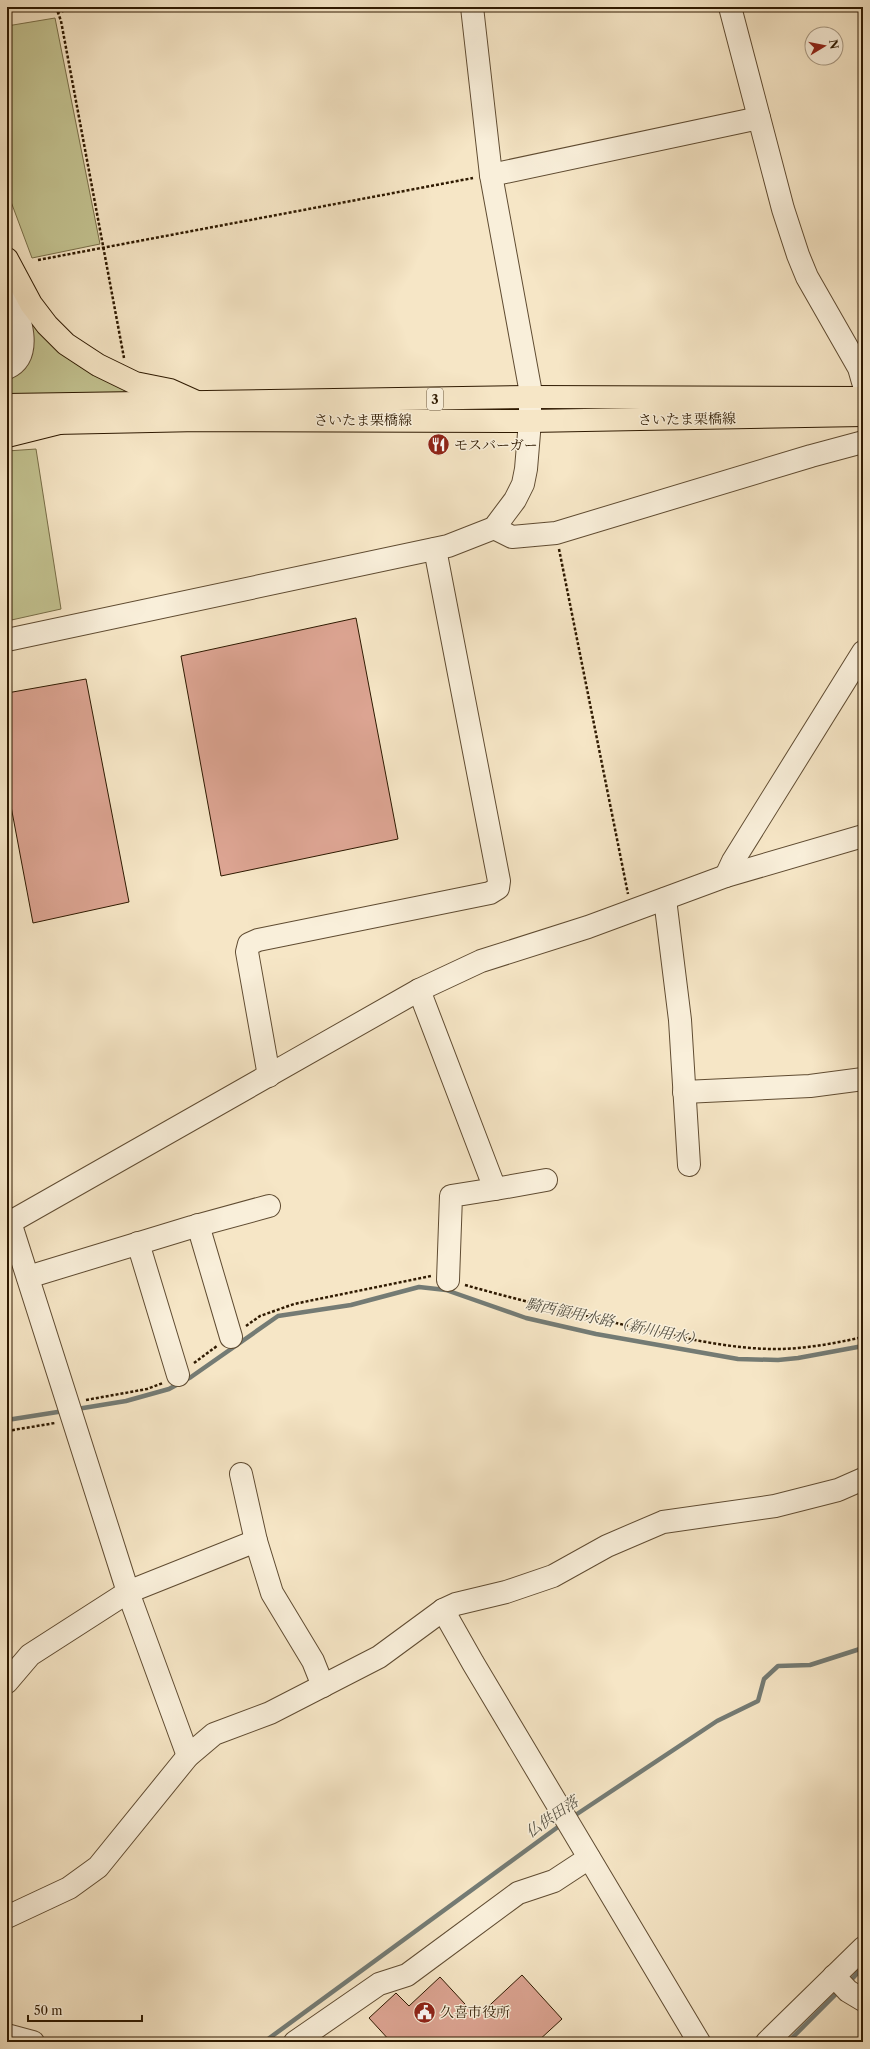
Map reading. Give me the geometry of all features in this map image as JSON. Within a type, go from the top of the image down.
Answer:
[{"type":"main road","points":[[7,259],[31,304],[47,325],[66,344],[98,365],[136,382],[170,390],[199,403]]},
{"type":"main road","name":"さいたま栗橋線","points":[[7,405],[530,397],[863,398]]},
{"type":"main road","name":"さいたま栗橋線","points":[[7,424],[199,420],[530,421],[863,415]]},
{"type":"main road","points":[[7,436],[59,423]]},
{"type":"street","points":[[7,640],[462,542],[494,528],[515,500],[523,484],[530,421],[530,388],[491,175],[472,7]]},
{"type":"street","points":[[730,7],[783,209],[798,255],[807,277],[852,357],[863,382]]},
{"type":"street","points":[[491,175],[759,118]]},
{"type":"street","points":[[7,280],[20,319],[22,338],[22,348],[12,366],[7,368]]},
{"type":"street","points":[[494,528],[512,537],[556,533],[863,442]]},
{"type":"street","points":[[269,1076],[247,952],[249,944],[258,940],[490,893],[498,888],[499,881],[435,549]]},
{"type":"street","points":[[726,876],[733,861],[863,652]]},
{"type":"street","points":[[188,1756],[128,1592],[28,1277],[9,1223],[419,990],[481,962],[632,912],[726,876],[863,836]]},
{"type":"street","points":[[665,899],[680,1020],[688,1165]]},
{"type":"street","points":[[419,990],[495,1189]]},
{"type":"street","points":[[684,1092],[810,1086],[863,1079]]},
{"type":"street","points":[[448,1280],[451,1196],[546,1180]]},
{"type":"street","points":[[28,1277],[198,1225],[269,1206]]},
{"type":"street","points":[[198,1225],[231,1337]]},
{"type":"street","points":[[138,1244],[178,1375]]},
{"type":"street","points":[[241,1474],[256,1541],[272,1593],[313,1661],[323,1686]]},
{"type":"street","points":[[7,1917],[69,1888],[98,1867],[188,1756],[214,1734],[270,1713],[379,1657],[443,1610],[456,1604],[506,1592],[553,1576],[607,1546],[664,1522],[775,1506],[838,1490],[863,1479]]},
{"type":"street","points":[[7,1682],[30,1655],[128,1592],[256,1541]]},
{"type":"street","points":[[443,1610],[588,1858],[700,2042]]},
{"type":"street","points":[[295,2042],[379,1984],[406,1975],[518,1894],[554,1881],[588,1858]]},
{"type":"street","points":[[769,2042],[863,1948]]},
{"type":"street","points":[[834,1976],[848,1991],[863,2000]]},
{"type":"street","points":[[7,2035],[33,2042]]},
{"type":"path","points":[[56,7],[61,21],[125,363]]},
{"type":"path","points":[[57,12],[86,7]]},
{"type":"path","points":[[38,260],[491,175]]},
{"type":"path","points":[[556,533],[632,912]]},
{"type":"path","points":[[7,1431],[147,1389],[170,1380],[260,1316],[294,1304],[434,1276],[541,1307],[680,1337],[748,1347],[783,1349],[843,1342],[863,1337]]},
{"type":"green space","points":[[55,18],[100,244],[32,258],[7,191],[7,26]]},
{"type":"green space","points":[[30,318],[41,333],[53,345],[77,365],[104,380],[136,394],[7,396],[7,379],[11,377]]},
{"type":"green space","points":[[36,449],[61,609],[7,621],[7,451]]},
{"type":"building","points":[[356,618],[398,839],[221,876],[181,656]]},
{"type":"building","points":[[86,679],[129,902],[33,923],[7,785],[7,693]]},
{"type":"building","name":"久喜市役所","points":[[522,1975],[562,2019],[537,2042],[391,2042],[369,2018],[396,1993],[409,2006],[440,1977],[477,2017]]},
{"type":"waterway","name":"騎西領用水路（新川用水）","points":[[77,1409],[126,1401],[169,1389],[191,1377],[278,1316],[351,1305],[419,1287],[446,1290],[526,1318],[596,1334],[738,1359],[778,1360],[798,1358],[863,1346]]},
{"type":"waterway","name":"騎西領用水路（新川用水）","points":[[7,1420],[64,1411]]},
{"type":"waterway","name":"仏供田落","points":[[571,1818],[717,1721],[758,1701],[764,1679],[778,1666],[810,1665],[863,1648]]},
{"type":"waterway","name":"仏供田落","points":[[264,2042],[562,1824]]},
{"type":"waterway","points":[[852,1979],[863,1967]]},
{"type":"waterway","points":[[788,2042],[836,1994]]},
{"type":"place","name":"モスバーガー","points":[[438,445]]},
{"type":"place","name":"久喜市役所","points":[[424,2012]]}]
